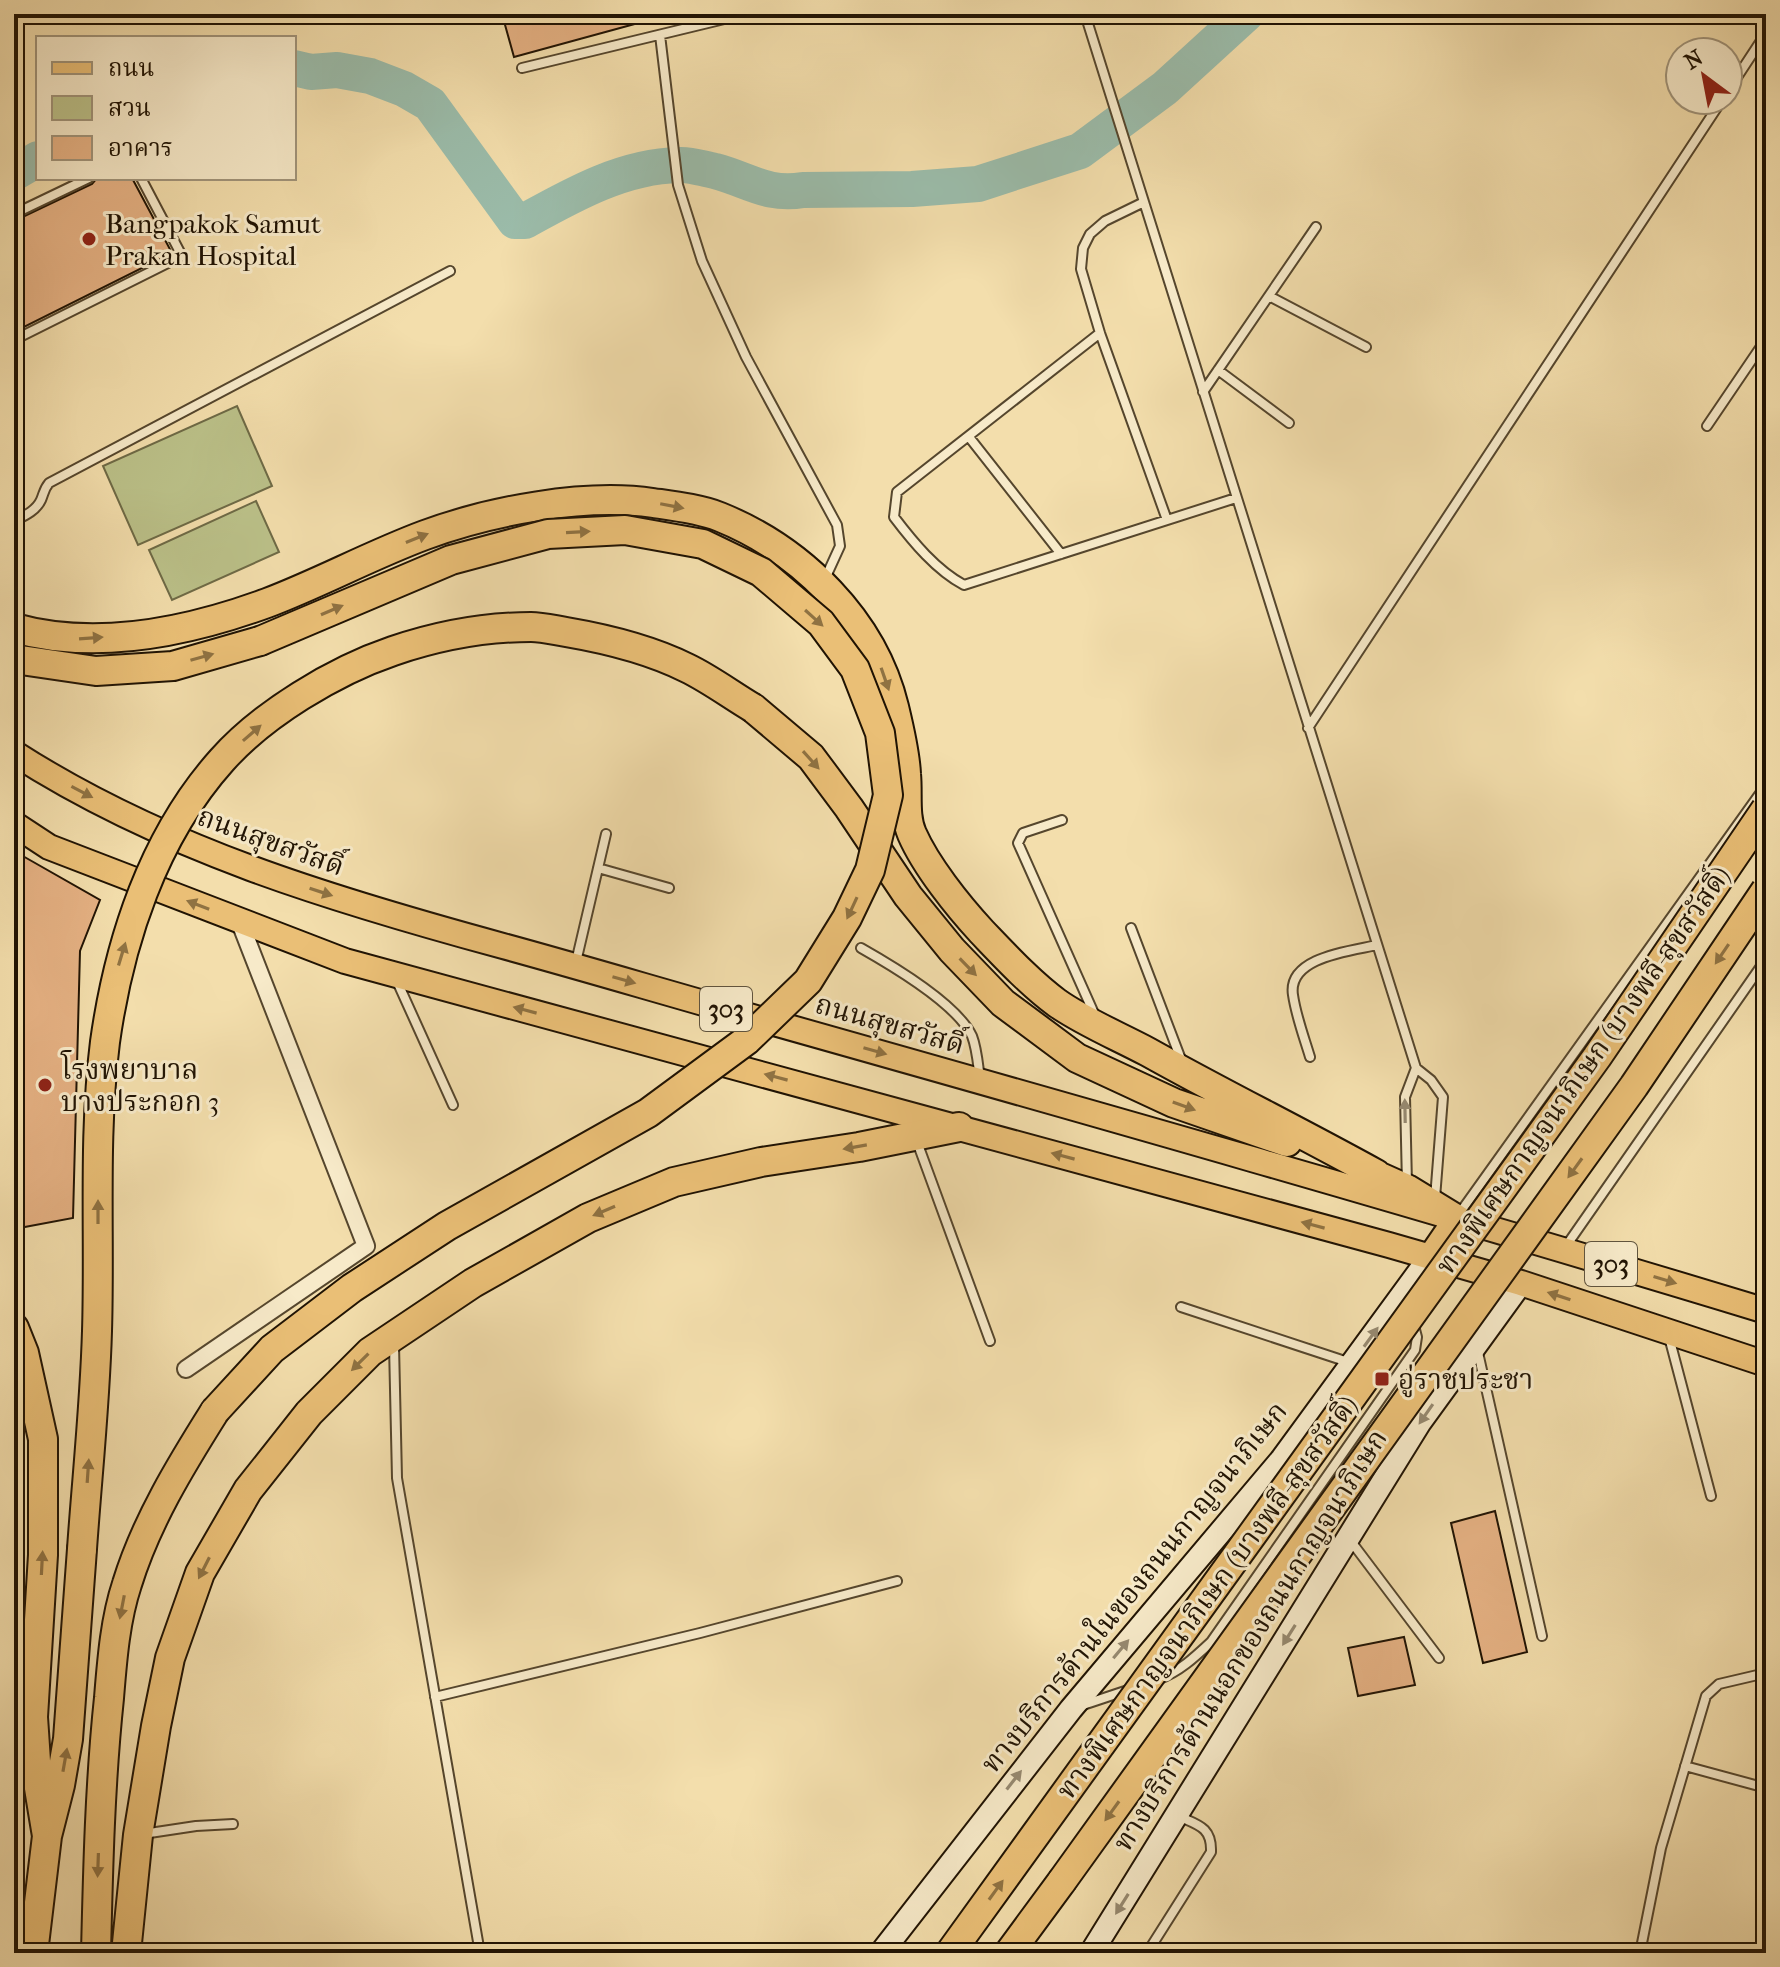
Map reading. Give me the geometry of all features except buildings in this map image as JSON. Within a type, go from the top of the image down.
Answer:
[{"type":"highway","points":[[14,628],[80,640],[152,633],[206,622],[269,603],[428,533],[540,506],[596,498],[652,502],[716,515],[783,551],[823,584],[856,623],[883,672],[893,705],[906,770],[910,830],[919,848],[978,927],[1004,954],[1057,1003],[1445,1212]]},
{"type":"highway","points":[[14,659],[96,671],[173,666],[260,641],[451,560],[548,534],[625,530],[703,544],[761,572],[821,623],[855,669],[880,733],[888,795],[870,870],[847,918],[808,981],[747,1040],[648,1113],[447,1226],[352,1288],[272,1349],[215,1411],[153,1520],[126,1585],[113,1655],[106,1726],[96,1953]]},
{"type":"highway","points":[[33,1953],[47,1836],[68,1739],[97,1333],[99,1133],[105,1045],[118,964],[135,911],[174,828],[222,759],[319,683],[368,659],[420,642],[477,631],[535,626],[614,640],[686,667],[753,708],[811,757],[908,896],[952,950],[1003,1003],[1077,1058],[1174,1103],[1376,1174]]},
{"type":"highway","name":"ทางพิเศษกาญจนาภิเษก (บางพลี-สุขสวัสดิ์)","points":[[950,1953],[1597,1057],[1766,809]]},
{"type":"highway","name":"ทางพิเศษกาญจนาภิเษก (บางพลี-สุขสวัสดิ์)","points":[[1009,1953],[1634,1086],[1766,890]]},
{"type":"highway","points":[[126,1953],[138,1835],[170,1658],[200,1573],[248,1490],[309,1413],[370,1352],[473,1283],[588,1218],[674,1182],[761,1162],[959,1127]]},
{"type":"highway","points":[[14,1328],[24,1353],[43,1439],[43,1555],[33,1717],[37,1776],[47,1836]]},
{"type":"main road","name":"ถนนสุขสวัสดิ์","points":[[14,753],[118,811],[198,848],[399,918],[1445,1212],[1766,1311]]},
{"type":"main road","name":"303","points":[[14,824],[49,847],[345,961],[1430,1257],[1521,1283],[1766,1364]]},
{"type":"main road","points":[[1430,1257],[1445,1212]]},
{"type":"main road","name":"ทางบริการด้านในของถนนกาญจนาภิเษก","points":[[881,1953],[1071,1709],[1282,1459],[1430,1257]]},
{"type":"main road","name":"ทางบริการด้านนอกของถนนกาญจนาภิเษก","points":[[1091,1953],[1420,1422],[1521,1283]]},
{"type":"street","points":[[186,1369],[366,1246],[239,920]]},
{"type":"street","points":[[14,1472],[14,1487]]},
{"type":"lane","points":[[522,68],[745,14]]},
{"type":"lane","points":[[1085,14],[1416,1068],[1431,1080],[1443,1097],[1445,1212]]},
{"type":"lane","points":[[1744,67],[1766,33]]},
{"type":"lane","points":[[660,35],[676,170],[702,261],[739,343],[837,525],[840,546],[823,584]]},
{"type":"lane","points":[[1308,728],[1711,116]]},
{"type":"lane","points":[[14,214],[85,180]]},
{"type":"lane","points":[[14,340],[182,256],[142,180]]},
{"type":"lane","points":[[1144,202],[1105,221],[1090,234],[1083,248],[1081,269],[1100,333],[1167,520]]},
{"type":"lane","points":[[1203,392],[1316,227]]},
{"type":"lane","points":[[14,521],[34,510],[49,483],[450,271]]},
{"type":"lane","points":[[1269,296],[1366,347]]},
{"type":"lane","points":[[1100,333],[897,492],[894,517],[905,531],[940,568],[964,585],[1236,498]]},
{"type":"lane","points":[[1707,426],[1766,339]]},
{"type":"lane","points":[[1218,370],[1289,423]]},
{"type":"lane","points":[[969,437],[1061,554]]},
{"type":"lane","points":[[1445,1212],[1766,785]]},
{"type":"lane","points":[[1062,820],[1023,833],[1018,843],[1100,1026]]},
{"type":"lane","points":[[575,967],[606,834]]},
{"type":"lane","points":[[598,868],[669,888]]},
{"type":"lane","points":[[1131,928],[1186,1073]]},
{"type":"lane","points":[[1310,1057],[1292,994],[1293,980],[1300,971],[1320,959],[1377,945]]},
{"type":"lane","points":[[861,948],[905,972],[965,1025],[973,1037],[980,1081]]},
{"type":"lane","points":[[1564,1249],[1766,959]]},
{"type":"lane","points":[[394,974],[453,1105]]},
{"type":"lane","points":[[1407,1189],[1405,1097],[1416,1068]]},
{"type":"lane","points":[[915,1136],[990,1341]]},
{"type":"lane","points":[[1071,1709],[1169,1676],[1211,1642],[1415,1350],[1415,1325],[1398,1300]]},
{"type":"lane","points":[[1181,1307],[1352,1363]]},
{"type":"lane","points":[[1668,1332],[1711,1496]]},
{"type":"lane","points":[[394,1336],[397,1478],[480,1953]]},
{"type":"lane","points":[[1476,1345],[1542,1636]]},
{"type":"lane","points":[[1349,1538],[1439,1658]]},
{"type":"lane","points":[[435,1697],[700,1633],[897,1581]]},
{"type":"lane","points":[[1640,1953],[1661,1848],[1706,1696],[1719,1684],[1766,1673]]},
{"type":"lane","points":[[1685,1766],[1766,1788]]},
{"type":"lane","points":[[1147,1953],[1211,1852],[1212,1840],[1203,1827],[1178,1816]]},
{"type":"lane","points":[[138,1835],[233,1824]]},
{"type":"green space","points":[[237,406],[272,486],[138,545],[103,466]]},
{"type":"green space","points":[[256,501],[279,552],[172,600],[149,550]]},
{"type":"waterway","points":[[296,68],[311,72],[337,70],[370,76],[404,89],[430,104],[515,221],[525,221],[618,176],[658,167],[692,166],[779,191],[912,189],[978,184],[1080,151],[1165,88],[1246,14]]},
{"type":"waterway","points":[[14,173],[36,160]]},
{"type":"place","name":"Bangpakok Samut Prakan Hospital","points":[[89,239]]},
{"type":"place","name":"โรงพยาบาล บางประกอก 3","points":[[45,1085]]},
{"type":"place","name":"อู่ราชประชา","points":[[1382,1379]]}]
